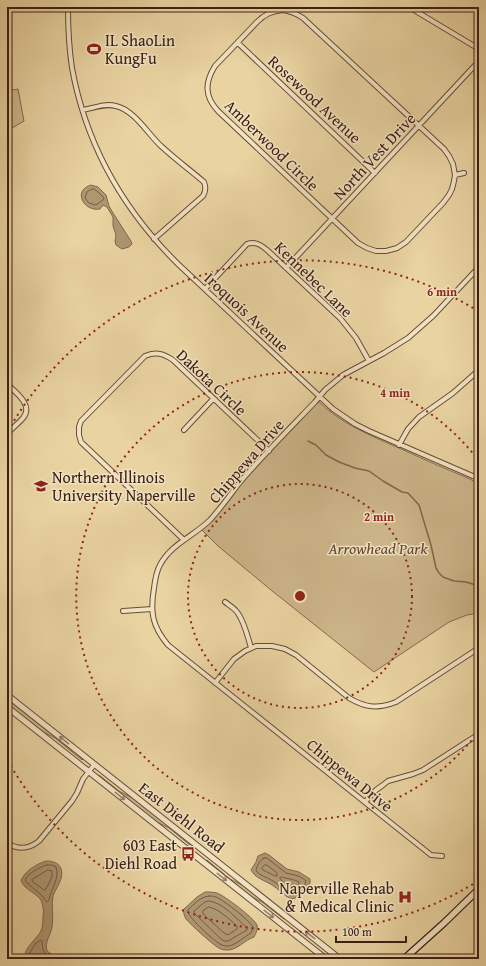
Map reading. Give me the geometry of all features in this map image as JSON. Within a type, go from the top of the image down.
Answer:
[{"type":"main road","points":[[404,959],[479,889]]},
{"type":"street","name":"Iroquois Avenue","points":[[68,7],[69,41],[72,67],[83,110],[95,145],[108,172],[126,202],[154,239],[333,410],[355,424],[479,480]]},
{"type":"street","points":[[409,7],[479,49]]},
{"type":"street","name":"Amberwood Circle","points":[[283,10],[297,14],[444,149],[454,164],[455,175],[452,189],[443,203],[406,242],[397,248],[386,251],[376,251],[358,243],[218,111],[207,92],[208,80],[215,66],[238,43],[257,22],[268,13],[283,10]]},
{"type":"street","name":"Rosewood Avenue","points":[[238,43],[376,173]]},
{"type":"street","name":"North Vest Drive","points":[[286,268],[479,61]]},
{"type":"street","points":[[83,110],[103,105],[112,105],[126,110],[169,154],[204,182],[206,190],[203,196],[154,239]]},
{"type":"street","points":[[455,175],[464,173]]},
{"type":"street","name":"Kennebec Lane","points":[[205,289],[247,244],[254,242],[262,245],[344,323],[356,338],[369,361]]},
{"type":"street","name":"Chippewa Drive","points":[[442,856],[431,856],[168,645],[156,628],[152,610],[155,580],[159,568],[170,551],[203,527],[214,516],[241,482],[325,390],[343,376],[413,335],[479,267]]},
{"type":"street","name":"Dakota Circle","points":[[184,540],[84,446],[79,435],[80,424],[87,414],[145,356],[150,354],[160,354],[173,360],[269,451]]},
{"type":"street","points":[[399,444],[408,430],[420,417],[453,393],[479,370]]},
{"type":"street","points":[[7,384],[24,401],[26,413],[24,417],[7,434]]},
{"type":"street","points":[[184,430],[213,399]]},
{"type":"street","points":[[475,477],[479,473]]},
{"type":"street","points":[[225,602],[238,614],[251,648]]},
{"type":"street","points":[[123,611],[152,610]]},
{"type":"street","points":[[215,683],[234,659],[240,654],[251,648],[267,645],[276,646],[285,649],[296,656],[349,698],[363,705],[377,707],[396,702],[479,648]]},
{"type":"street","name":"East Diehl Road","points":[[7,695],[340,959]]},
{"type":"street","name":"East Diehl Road","points":[[7,707],[326,959]]},
{"type":"street","points":[[365,802],[383,785],[392,780],[423,770],[479,734]]},
{"type":"street","points":[[7,843],[15,847],[22,848],[38,843],[72,801],[81,783],[94,765]]},
{"type":"green space","points":[[18,89],[24,121],[7,131],[7,91]]},
{"type":"green space","name":"Arrowhead Park","points":[[317,400],[335,415],[355,428],[470,479],[479,487],[479,613],[467,615],[449,622],[374,672],[271,590],[218,546],[201,529],[235,489]]},
{"type":"green space","points":[[7,699],[83,759],[82,760],[55,738],[42,731],[7,704]]},
{"type":"green space","points":[[99,775],[119,791],[134,799],[191,844],[190,845],[169,828],[155,821],[98,776]]},
{"type":"green space","points":[[207,860],[230,879],[244,886],[285,919],[262,902],[250,896],[206,861]]},
{"type":"water","points":[[91,185],[98,187],[106,195],[109,206],[131,241],[132,244],[129,247],[122,249],[116,245],[113,217],[107,207],[103,205],[100,209],[94,209],[85,204],[82,200],[82,192],[85,188]]},
{"type":"water","points":[[265,853],[287,869],[299,872],[310,879],[307,889],[302,894],[291,899],[257,877],[251,870],[258,856]]},
{"type":"water","points":[[46,861],[54,862],[61,868],[62,871],[61,879],[53,896],[53,923],[46,945],[47,951],[58,959],[28,959],[25,954],[26,950],[41,932],[43,925],[43,906],[41,900],[25,887],[21,881],[28,871]]},
{"type":"water","points":[[205,892],[221,895],[251,917],[257,925],[257,930],[254,937],[235,948],[224,950],[220,949],[197,930],[186,919],[183,910]]},
{"type":"waterway","points":[[308,441],[316,445],[326,455],[339,462],[369,471],[402,492],[408,493],[419,505],[436,568],[439,573],[443,577],[454,581],[466,582],[479,586]]},
{"type":"place","name":"IL ShaoLin KungFu","points":[[94,49]]},
{"type":"place","name":"Northern Illinois University Naperville","points":[[41,486]]},
{"type":"place","name":"603 East Diehl Road","points":[[188,854]]},
{"type":"place","name":"Naperville Rehab & Medical Clinic","points":[[405,897]]}]
